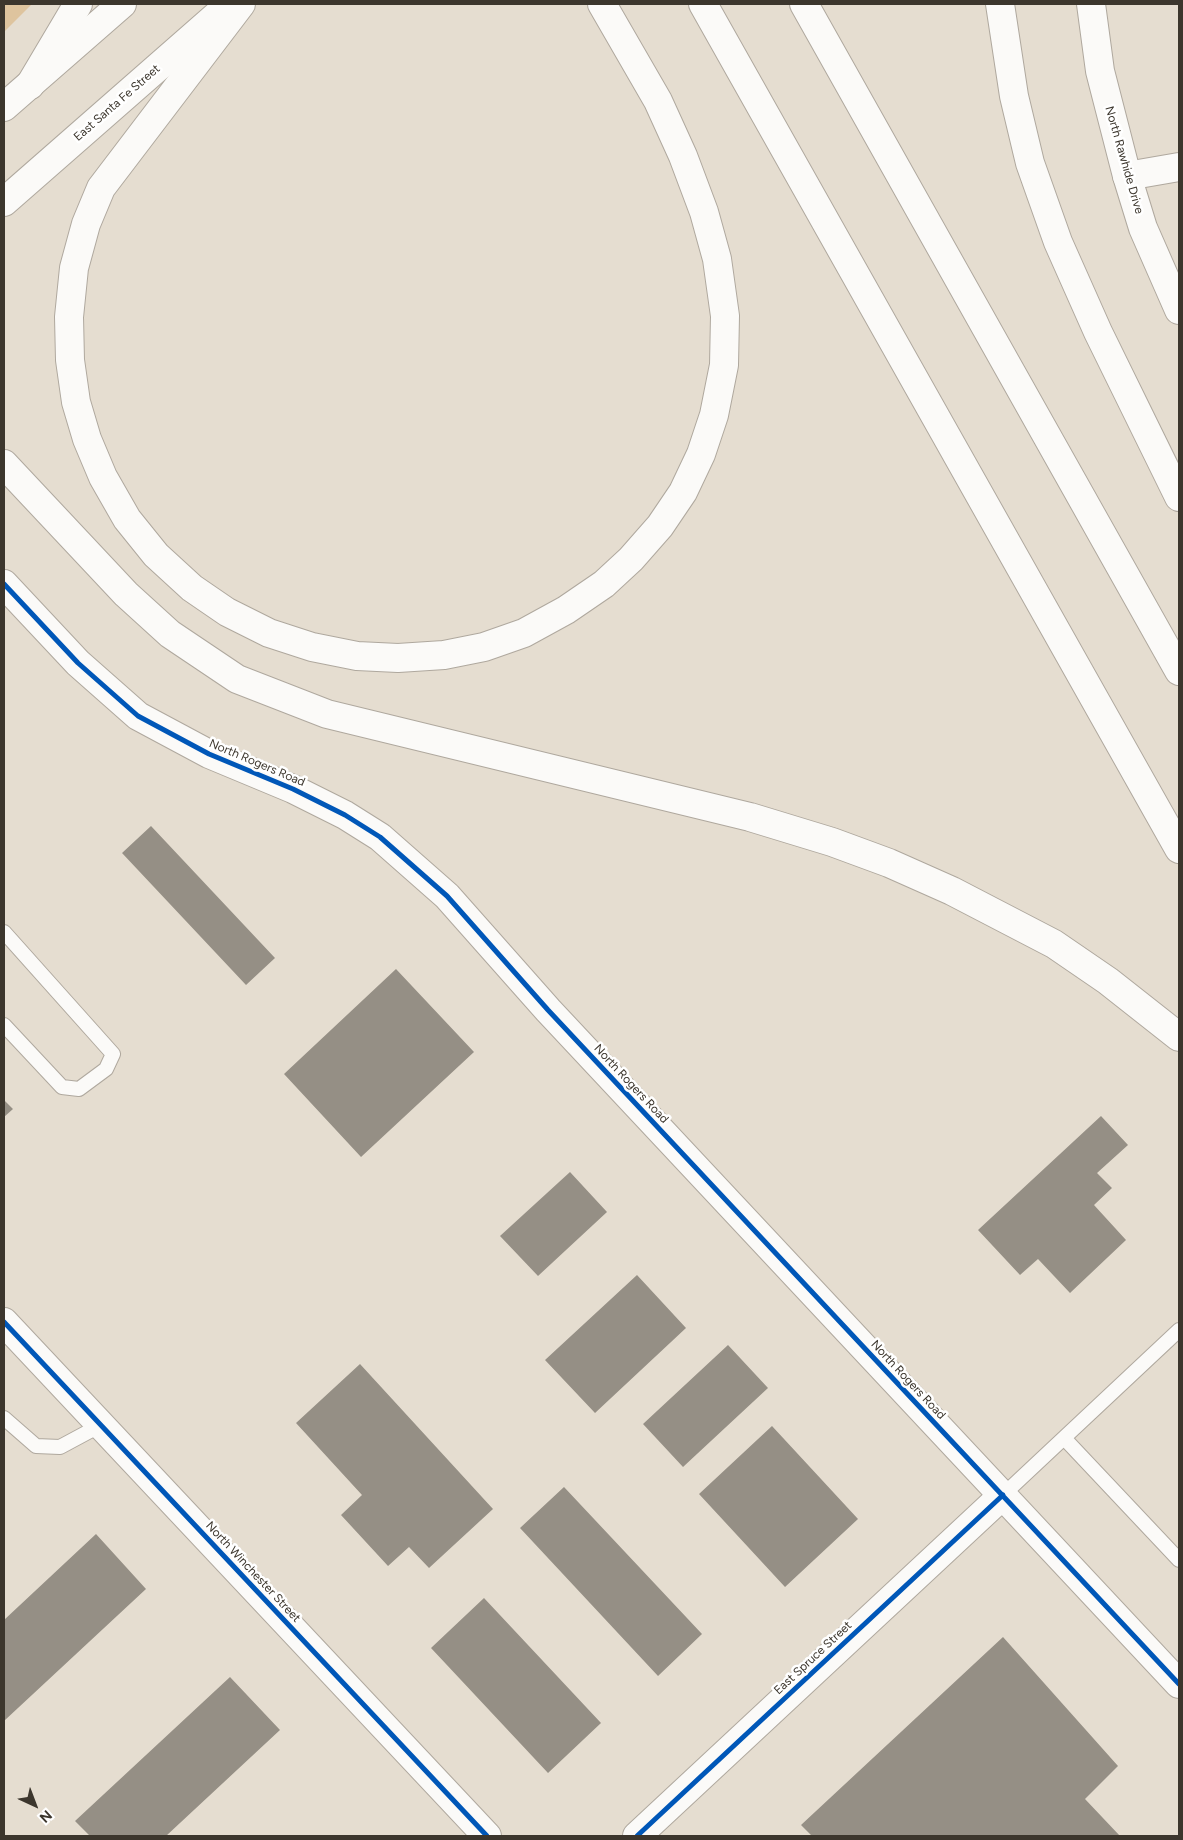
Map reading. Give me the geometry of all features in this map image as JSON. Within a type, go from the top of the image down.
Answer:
[{"type":"main road","points":[[30,85],[78,4]]},
{"type":"main road","points":[[4,107],[122,4]]},
{"type":"main road","name":"East Santa Fe Street","points":[[4,202],[230,4]]},
{"type":"main road","points":[[241,4],[101,188],[97,197],[86,224],[74,268],[69,317],[70,360],[76,402],[87,439],[103,477],[127,519],[156,555],[192,588],[227,612],[269,633],[312,647],[357,656],[398,658],[452,653],[484,647],[524,633],[566,610],[604,584],[632,559],[660,526],[683,492],[701,454],[714,415],[724,365],[725,316],[717,259],[704,212],[683,156],[658,102],[602,4]]},
{"type":"main road","points":[[703,4],[1179,849]]},
{"type":"main road","points":[[804,4],[1179,671]]},
{"type":"main road","points":[[1000,4],[1014,96],[1030,163],[1058,242],[1098,332],[1179,497]]},
{"type":"main road","name":"North Rawhide Drive","points":[[1091,4],[1100,71],[1127,176],[1143,228],[1179,310]]},
{"type":"main road","points":[[1127,176],[1179,167]]},
{"type":"main road","points":[[4,464],[126,594],[170,634],[237,679],[327,714],[750,817],[832,842],[889,863],[952,891],[1054,944],[1108,981],[1179,1037]]},
{"type":"main road","name":"North Rogers Road","points":[[5,588],[78,663],[138,716],[209,754],[294,789],[345,815],[380,837],[447,896],[548,1010],[1179,1684]]},
{"type":"main road","name":"North Winchester Street","points":[[4,1322],[487,1836]]},
{"type":"main road","name":"East Spruce Street","points":[[644,1834],[1003,1495]]},
{"type":"lane","points":[[4,932],[113,1054],[106,1069],[79,1089],[62,1087],[4,1024]]},
{"type":"lane","points":[[1003,1495],[1179,1330]]},
{"type":"lane","points":[[4,1418],[36,1446],[60,1447],[101,1425]]},
{"type":"lane","points":[[1064,1438],[1179,1560]]},
{"type":"shaded area","points":[[4,4],[32,4],[4,32]]},
{"type":"building","points":[[151,826],[275,958],[246,985],[122,853]]},
{"type":"building","points":[[396,969],[474,1052],[361,1157],[284,1074]]},
{"type":"building","points":[[4,1100],[13,1109],[4,1117]]},
{"type":"building","points":[[1101,1116],[1128,1145],[1097,1173],[1112,1188],[1094,1205],[1126,1240],[1070,1293],[1038,1259],[1020,1275],[978,1230]]},
{"type":"building","points":[[570,1172],[607,1212],[538,1276],[500,1236]]},
{"type":"building","points":[[637,1275],[686,1328],[595,1413],[545,1360]]},
{"type":"building","points":[[728,1345],[768,1388],[683,1467],[643,1424]]},
{"type":"building","points":[[360,1364],[493,1509],[429,1568],[409,1547],[388,1566],[341,1515],[362,1495],[296,1423]]},
{"type":"building","points":[[772,1426],[858,1519],[785,1587],[699,1494]]},
{"type":"building","points":[[564,1487],[702,1634],[658,1676],[520,1528]]},
{"type":"building","points":[[96,1534],[146,1589],[4,1721],[4,1620]]},
{"type":"building","points":[[484,1598],[601,1723],[548,1773],[431,1648]]},
{"type":"building","points":[[1003,1637],[1118,1766],[1085,1799],[1120,1836],[812,1836],[801,1825]]},
{"type":"building","points":[[230,1677],[280,1730],[166,1836],[90,1836],[75,1821]]},
{"type":"cycle path","points":[[4,584],[78,663],[138,716],[209,754],[293,789],[345,815],[380,837],[447,896],[548,1010],[1179,1684]]},
{"type":"cycle path","points":[[4,1322],[487,1836]]},
{"type":"cycle path","points":[[637,1836],[1003,1495]]}]
